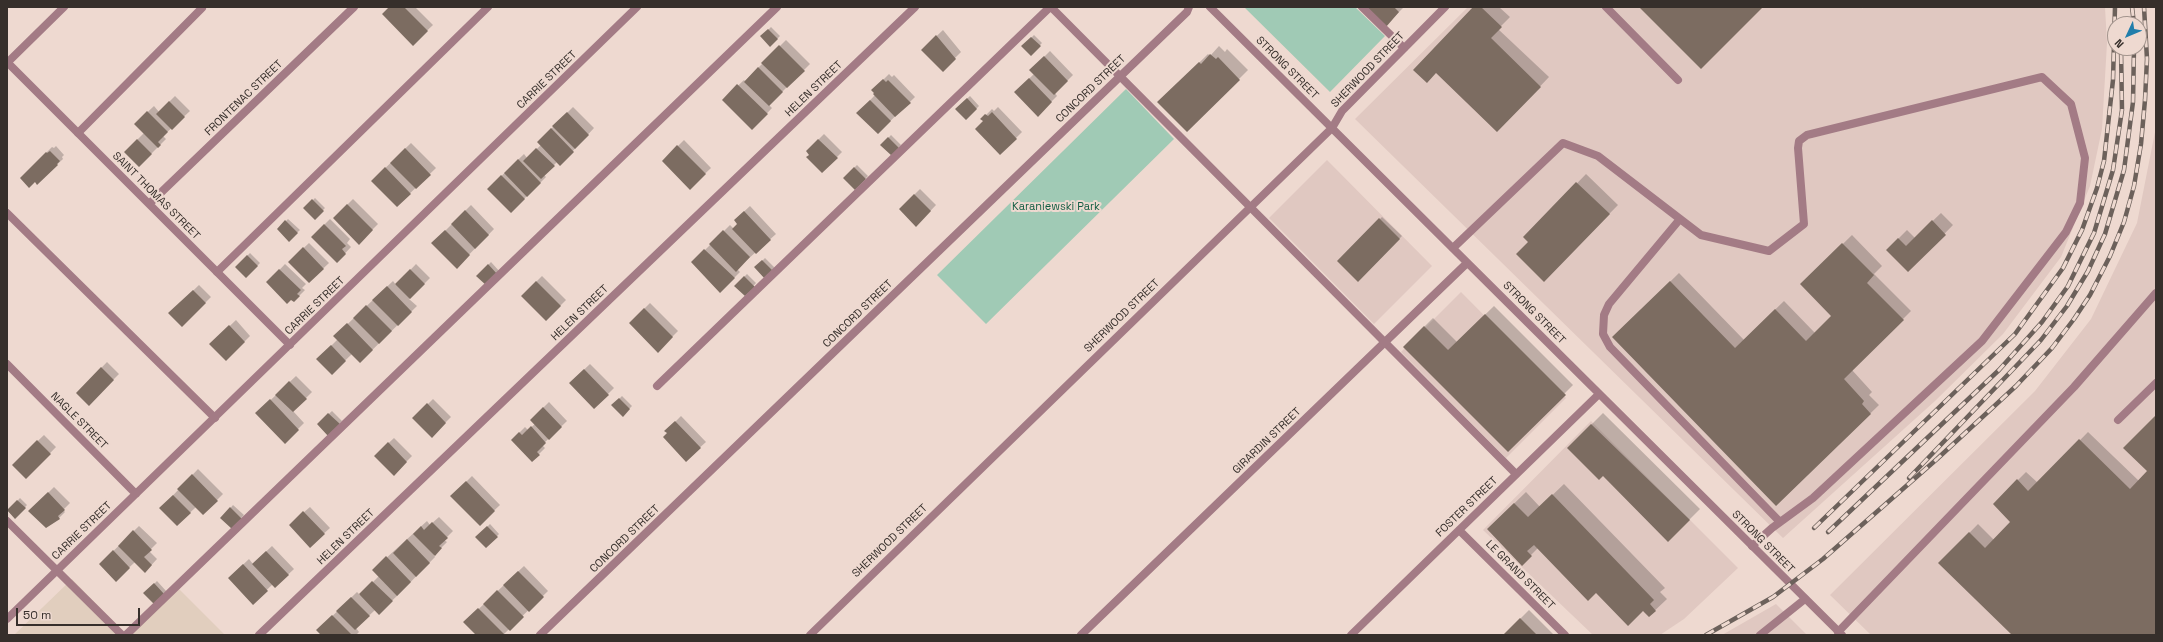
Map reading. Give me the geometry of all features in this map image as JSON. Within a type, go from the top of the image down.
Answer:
[{"type":"street","points":[[7,62],[64,7]]},
{"type":"street","name":"FRONTENAC STREET","points":[[149,204],[354,7]]},
{"type":"street","points":[[217,272],[488,7]]},
{"type":"street","name":"CARRIE STREET","points":[[7,619],[637,7]]},
{"type":"street","points":[[126,635],[777,7]]},
{"type":"street","name":"HELEN STREET","points":[[259,635],[915,7]]},
{"type":"street","points":[[657,386],[1051,7],[1516,474]]},
{"type":"street","name":"CONCORD STREET","points":[[540,635],[1121,76],[1187,12],[1189,7]]},
{"type":"street","name":"STRONG STREET","points":[[1210,7],[1840,633]]},
{"type":"street","points":[[1362,7],[1404,48]]},
{"type":"street","name":"SHERWOOD STREET","points":[[810,635],[1332,128],[1342,111],[1445,7]]},
{"type":"street","points":[[1606,7],[1678,80]]},
{"type":"street","points":[[78,133],[202,8]]},
{"type":"street","name":"SAINT THOMAS STREET","points":[[7,62],[290,345]]},
{"type":"street","points":[[1453,248],[1563,143],[1598,156],[1701,235],[1769,250],[1804,224],[1798,148],[1799,141],[1807,135],[2042,77],[2071,104],[2085,158],[2080,203],[2066,232],[1982,341],[1813,498],[1780,522],[1752,546]]},
{"type":"street","points":[[7,213],[215,418]]},
{"type":"street","points":[[1680,219],[1609,304],[1604,315],[1603,334],[1610,348],[1780,522]]},
{"type":"street","name":"GIRARDIN STREET","points":[[1081,635],[1467,263]]},
{"type":"street","points":[[1840,633],[2074,387],[2156,293]]},
{"type":"street","name":"NAGLE STREET","points":[[7,364],[136,494]]},
{"type":"street","points":[[2118,420],[2156,383]]},
{"type":"street","name":"FOSTER STREET","points":[[1351,635],[1599,394]]},
{"type":"street","points":[[7,521],[122,635]]},
{"type":"street","name":"LE GRAND STREET","points":[[1459,530],[1565,635]]},
{"type":"street","points":[[1760,635],[1805,599]]},
{"type":"shaded area","points":[[1468,7],[1861,7],[1863,9],[1862,7],[2105,7],[2107,43],[2102,129],[2090,186],[2061,257],[2003,334],[1935,401],[1783,538],[1355,119]]},
{"type":"shaded area","points":[[2156,127],[2156,635],[1871,635],[1830,595],[2035,391],[2091,319],[2137,223]]},
{"type":"shaded area","points":[[1327,160],[1432,266],[1374,324],[1269,218]]},
{"type":"shaded area","points":[[1461,292],[1566,398],[1506,458],[1401,352]]},
{"type":"shaded area","points":[[1591,421],[1738,568],[1684,619],[1660,635],[1593,635],[1483,530]]},
{"type":"shaded area","points":[[72,579],[127,635],[14,635]]},
{"type":"shaded area","points":[[179,589],[225,635],[131,635]]},
{"type":"shaded area","points":[[1776,604],[1807,635],[1722,635]]},
{"type":"green space","points":[[1244,7],[1355,7],[1385,36],[1330,92]]},
{"type":"green space","name":"Karaniewski Park","points":[[1126,89],[1174,139],[986,324],[937,275]]},
{"type":"building","points":[[389,7],[404,7],[428,31],[413,46],[382,14]]},
{"type":"building","points":[[1365,7],[1394,7],[1399,12],[1386,27]]},
{"type":"building","points":[[1473,7],[1481,7],[1502,27],[1491,38],[1541,87],[1497,132],[1436,73],[1427,83],[1413,70]]},
{"type":"building","points":[[1639,7],[1763,7],[1701,69]]},
{"type":"building","points":[[768,29],[778,39],[770,47],[760,36]]},
{"type":"building","points":[[936,35],[956,59],[943,72],[921,50]]},
{"type":"building","points":[[1031,37],[1041,46],[1031,56],[1021,46]]},
{"type":"building","points":[[779,45],[805,71],[787,88],[761,63]]},
{"type":"building","points":[[1210,54],[1216,59],[1218,57],[1240,80],[1187,132],[1157,102],[1199,62],[1201,64]]},
{"type":"building","points":[[1044,56],[1068,81],[1054,95],[1029,70]]},
{"type":"building","points":[[758,67],[783,92],[769,106],[744,82]]},
{"type":"building","points":[[1029,78],[1052,102],[1038,117],[1014,92]]},
{"type":"building","points":[[883,79],[886,82],[888,80],[911,103],[895,117],[871,90]]},
{"type":"building","points":[[737,84],[768,114],[752,130],[722,100]]},
{"type":"building","points":[[967,98],[977,109],[966,120],[955,109]]},
{"type":"building","points":[[870,100],[891,121],[878,134],[856,113]]},
{"type":"building","points":[[169,101],[185,117],[172,130],[156,114]]},
{"type":"building","points":[[147,111],[168,132],[158,142],[161,145],[158,148],[134,124]]},
{"type":"building","points":[[567,112],[589,135],[575,149],[552,126]]},
{"type":"building","points":[[992,112],[1017,139],[1000,155],[975,129],[983,121],[980,119],[985,114],[988,116]]},
{"type":"building","points":[[551,128],[574,152],[560,166],[537,142]]},
{"type":"building","points":[[888,137],[899,148],[892,156],[880,145]]},
{"type":"building","points":[[137,139],[152,154],[139,167],[124,152]]},
{"type":"building","points":[[818,139],[838,158],[822,173],[806,157],[809,155],[806,151]]},
{"type":"building","points":[[677,145],[706,174],[690,190],[662,161]]},
{"type":"building","points":[[405,148],[431,175],[416,189],[390,163]]},
{"type":"building","points":[[536,148],[555,166],[541,179],[523,161]]},
{"type":"building","points":[[50,151],[60,161],[57,164],[58,165],[37,185],[35,182],[29,188],[20,178],[46,152],[47,153]]},
{"type":"building","points":[[518,159],[541,183],[527,197],[504,173]]},
{"type":"building","points":[[385,167],[411,194],[397,207],[371,181]]},
{"type":"building","points":[[854,167],[866,179],[855,190],[843,178]]},
{"type":"building","points":[[501,175],[525,199],[511,213],[487,189]]},
{"type":"building","points":[[1576,182],[1610,214],[1544,282],[1516,254],[1528,242],[1523,237]]},
{"type":"building","points":[[914,194],[931,211],[916,227],[899,209]]},
{"type":"building","points":[[312,199],[324,211],[315,220],[303,208]]},
{"type":"building","points":[[347,204],[373,230],[359,245],[333,218]]},
{"type":"building","points":[[465,210],[489,235],[475,249],[451,224]]},
{"type":"building","points":[[744,211],[771,240],[756,254],[732,229],[737,224],[734,220]]},
{"type":"building","points":[[1379,218],[1400,239],[1358,282],[1337,261]]},
{"type":"building","points":[[285,220],[298,233],[289,242],[277,229]]},
{"type":"building","points":[[1932,220],[1946,235],[1908,272],[1886,250],[1898,238],[1906,246]]},
{"type":"building","points":[[324,224],[346,246],[342,249],[346,254],[337,263],[311,237]]},
{"type":"building","points":[[445,230],[470,255],[457,269],[431,243]]},
{"type":"building","points":[[723,230],[750,257],[736,272],[709,244]]},
{"type":"building","points":[[1842,243],[1874,275],[1867,283],[1904,320],[1844,379],[1864,401],[1862,404],[1871,414],[1776,506],[1612,337],[1670,281],[1735,348],[1775,309],[1806,341],[1831,316],[1800,284]]},
{"type":"building","points":[[303,247],[324,269],[309,283],[288,262]]},
{"type":"building","points":[[704,249],[735,278],[720,293],[691,262]]},
{"type":"building","points":[[247,255],[258,266],[246,278],[235,267]]},
{"type":"building","points":[[762,260],[773,271],[765,279],[754,267]]},
{"type":"building","points":[[488,264],[498,275],[487,286],[476,276]]},
{"type":"building","points":[[279,269],[301,290],[297,294],[300,296],[294,302],[291,300],[287,304],[266,282]]},
{"type":"building","points":[[410,269],[425,284],[410,299],[395,284]]},
{"type":"building","points":[[744,276],[755,287],[745,296],[734,286]]},
{"type":"building","points":[[536,281],[561,306],[546,321],[521,296]]},
{"type":"building","points":[[387,286],[412,312],[398,326],[372,300]]},
{"type":"building","points":[[193,290],[206,303],[182,327],[168,313]]},
{"type":"building","points":[[366,305],[392,331],[379,344],[353,318]]},
{"type":"building","points":[[644,308],[673,337],[658,353],[629,323]]},
{"type":"building","points":[[1485,314],[1566,395],[1508,452],[1403,347],[1424,326],[1448,350]]},
{"type":"building","points":[[347,323],[373,350],[360,363],[333,336]]},
{"type":"building","points":[[229,325],[245,342],[226,361],[209,344]]},
{"type":"building","points":[[331,345],[346,361],[332,375],[316,359]]},
{"type":"building","points":[[101,367],[114,380],[89,406],[76,393]]},
{"type":"building","points":[[584,369],[609,395],[594,409],[569,383]]},
{"type":"building","points":[[289,381],[307,399],[293,412],[275,395]]},
{"type":"building","points":[[619,398],[630,409],[623,417],[611,405]]},
{"type":"building","points":[[270,399],[299,430],[285,444],[255,413]]},
{"type":"building","points":[[427,403],[446,423],[432,438],[412,418]]},
{"type":"building","points":[[543,407],[562,427],[549,440],[530,420]]},
{"type":"building","points":[[328,413],[340,424],[328,436],[317,424]]},
{"type":"building","points":[[2156,415],[2156,635],[2012,635],[1938,563],[1969,532],[1985,548],[2010,522],[1993,504],[2017,479],[2028,491],[2079,439],[2130,489],[2147,471],[2123,448]]},
{"type":"building","points":[[675,421],[701,448],[686,462],[663,437],[667,433],[664,431]]},
{"type":"building","points":[[1591,424],[1690,520],[1668,542],[1603,476],[1599,480],[1567,448]]},
{"type":"building","points":[[531,426],[546,443],[537,452],[540,455],[532,462],[511,440],[519,432],[522,435]]},
{"type":"building","points":[[37,440],[51,454],[26,479],[12,465]]},
{"type":"building","points":[[388,442],[407,462],[394,476],[374,456]]},
{"type":"building","points":[[192,474],[218,501],[203,515],[177,489]]},
{"type":"building","points":[[466,481],[495,511],[480,526],[450,496]]},
{"type":"building","points":[[48,492],[65,510],[58,516],[60,519],[46,528],[28,511]]},
{"type":"building","points":[[1552,494],[1654,600],[1650,604],[1656,611],[1649,617],[1643,611],[1628,626],[1596,593],[1588,601],[1534,545],[1527,551],[1532,556],[1522,566],[1487,529],[1514,503],[1528,517]]},
{"type":"building","points":[[173,495],[191,513],[177,526],[159,508]]},
{"type":"building","points":[[17,500],[26,508],[15,519],[7,510]]},
{"type":"building","points":[[230,507],[242,519],[232,529],[220,518]]},
{"type":"building","points":[[303,511],[325,534],[310,548],[289,525]]},
{"type":"building","points":[[432,522],[448,538],[439,546],[442,548],[435,556],[413,534],[421,526],[424,530]]},
{"type":"building","points":[[487,526],[498,537],[486,548],[475,537]]},
{"type":"building","points":[[133,530],[152,550],[144,557],[152,565],[145,573],[118,546]]},
{"type":"building","points":[[407,539],[430,563],[416,577],[393,553]]},
{"type":"building","points":[[113,550],[130,568],[116,582],[99,564]]},
{"type":"building","points":[[266,551],[289,575],[275,588],[252,564]]},
{"type":"building","points":[[386,556],[411,582],[397,596],[372,570]]},
{"type":"building","points":[[243,564],[268,591],[253,605],[228,578]]},
{"type":"building","points":[[518,571],[544,597],[529,612],[503,585]]},
{"type":"building","points":[[372,581],[393,601],[379,615],[359,594]]},
{"type":"building","points":[[154,583],[165,595],[155,605],[143,593]]},
{"type":"building","points":[[497,590],[524,617],[510,631],[483,604]]},
{"type":"building","points":[[351,597],[370,616],[355,630],[336,611]]},
{"type":"building","points":[[478,608],[505,635],[476,635],[463,622]]},
{"type":"building","points":[[332,615],[352,635],[321,635],[316,630]]},
{"type":"building","points":[[1520,618],[1537,635],[1503,635]]},
{"type":"railway","points":[[1814,528],[2015,334],[2063,268],[2082,230],[2097,188],[2104,161],[2113,80],[2115,7]]},
{"type":"railway","points":[[2132,7],[2133,16]]},
{"type":"railway","points":[[1706,635],[1773,597],[1823,559],[1937,459],[2016,386],[2052,348],[2074,319],[2090,295],[2110,256],[2124,222],[2134,186],[2141,144],[2145,100],[2147,59],[2144,7]]},
{"type":"railway","points":[[1828,532],[1999,370],[2042,322],[2068,286],[2094,233],[2113,170],[2122,110],[2121,56]]},
{"type":"railway","points":[[1909,478],[2041,340],[2067,306],[2088,271],[2105,234],[2124,170],[2133,102],[2134,56]]}]
